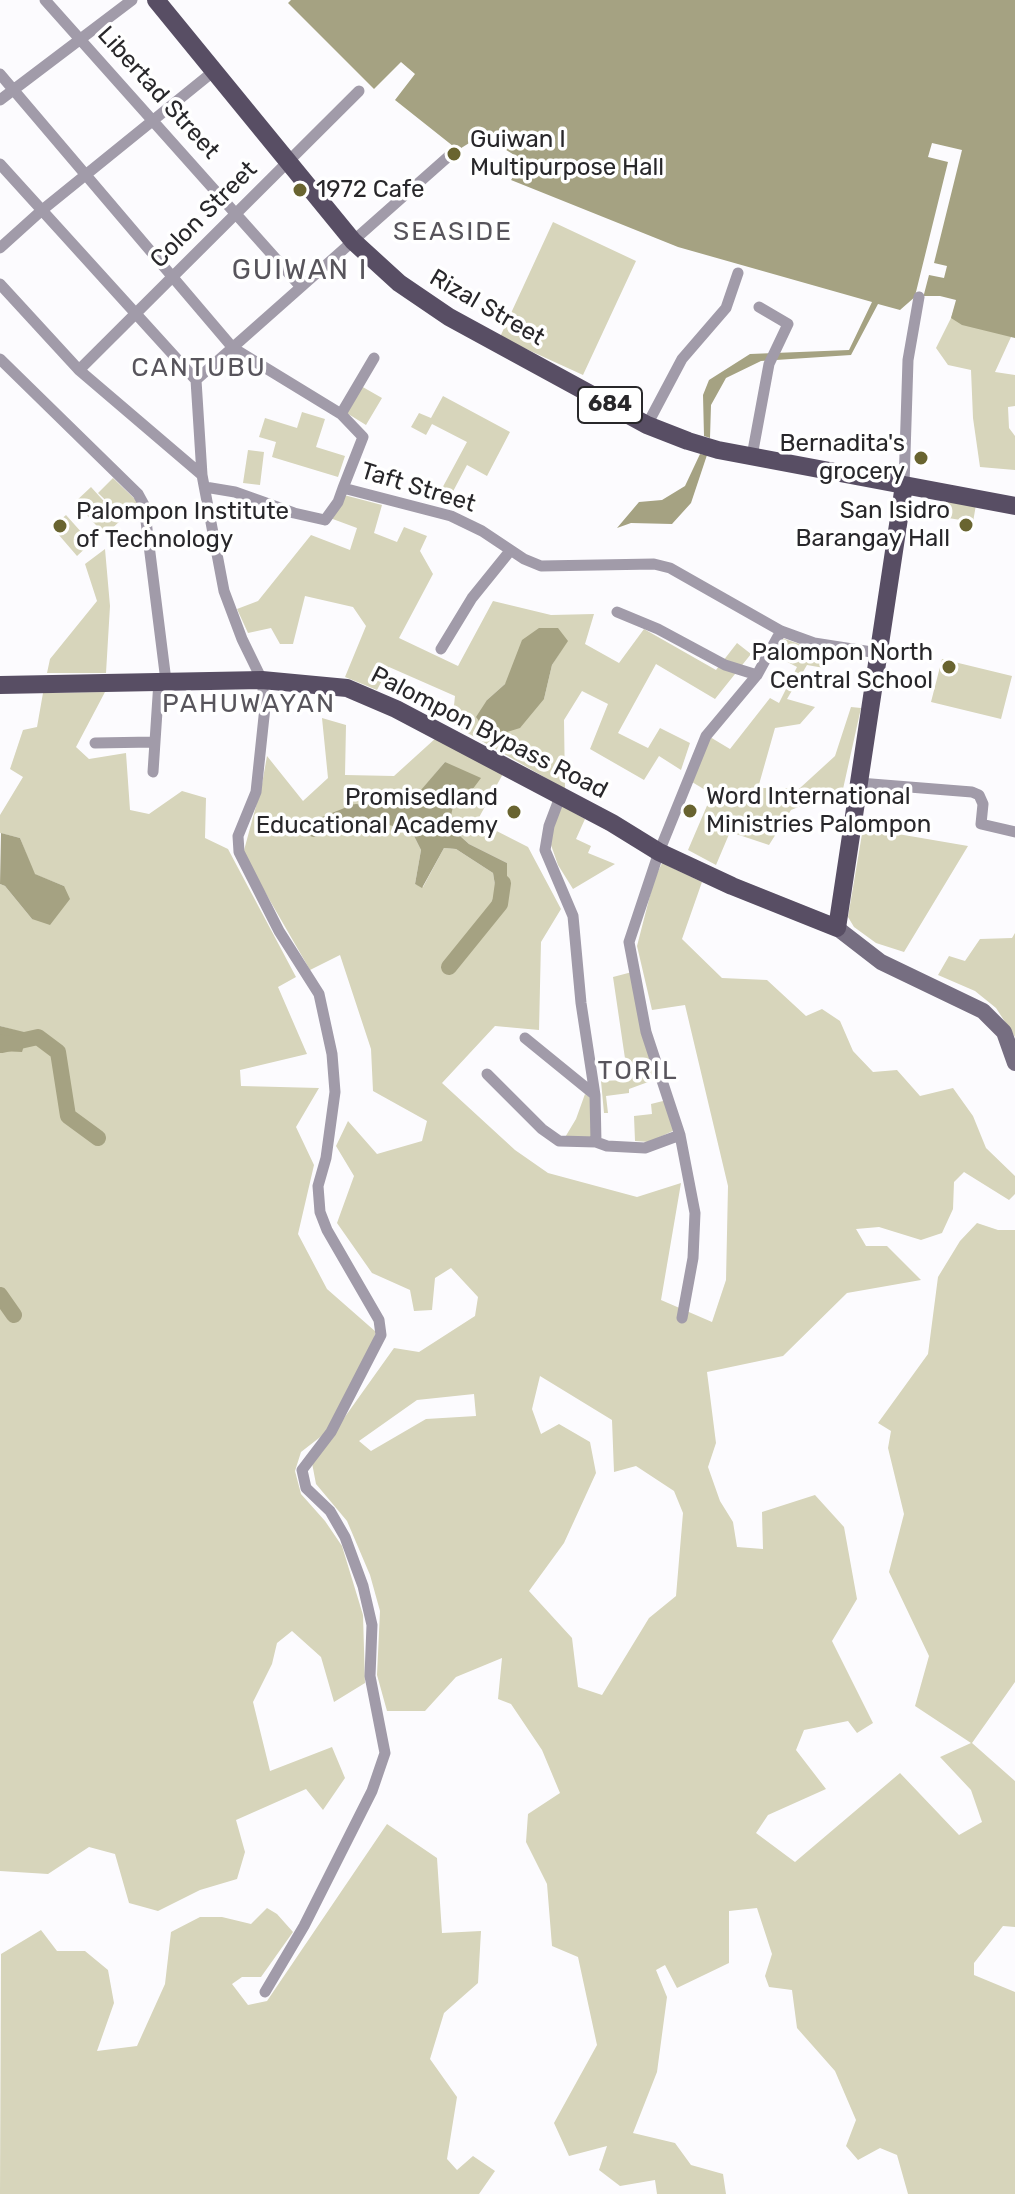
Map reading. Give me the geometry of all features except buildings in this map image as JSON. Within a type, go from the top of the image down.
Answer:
[{"type":"main road","name":"Rizal Street","points":[[156,0],[353,241],[389,275],[449,317],[647,425],[688,441],[904,485]]},
{"type":"main road","name":"684","points":[[904,485],[1015,506]]},
{"type":"main road","points":[[904,485],[837,928],[881,962],[983,1011],[1004,1032],[1015,1063]]},
{"type":"main road","name":"Palompon Bypass Road","points":[[0,685],[262,680],[347,688],[396,709],[612,823],[659,852],[732,886],[837,928]]},
{"type":"street","name":"Libertad Street","points":[[45,0],[301,287]]},
{"type":"street","points":[[0,100],[132,0]]},
{"type":"street","points":[[0,248],[214,71]]},
{"type":"street","name":"Taft Street","points":[[0,74],[233,348],[341,414],[363,437],[343,488],[451,516],[541,566],[654,564],[670,568],[781,631],[814,643],[878,653]]},
{"type":"street","name":"Colon Street","points":[[79,370],[359,91]]},
{"type":"street","points":[[196,380],[449,156]]},
{"type":"street","points":[[0,164],[196,380],[204,481],[224,591],[262,680],[265,707],[256,792],[238,836],[239,852],[279,931],[319,994],[332,1054],[335,1092],[326,1158],[318,1186],[320,1212],[327,1230],[379,1320],[381,1335],[377,1347],[331,1432],[302,1470],[303,1479],[312,1495],[330,1511],[345,1537],[363,1586],[372,1625],[370,1676],[385,1753],[372,1791],[304,1926],[265,1992]]},
{"type":"street","points":[[647,425],[682,359],[726,308],[738,273]]},
{"type":"street","points":[[0,284],[79,370],[204,481],[294,513],[325,520],[338,502],[343,488]]},
{"type":"street","points":[[904,485],[908,360],[919,297]]},
{"type":"street","points":[[752,456],[769,364],[788,324],[759,307]]},
{"type":"street","points":[[341,414],[374,358]]},
{"type":"street","points":[[0,359],[138,494],[144,505],[163,681],[153,742],[153,772]]},
{"type":"street","points":[[441,649],[472,598],[510,551]]},
{"type":"street","points":[[617,612],[658,629],[725,665],[757,675]]},
{"type":"street","points":[[682,1318],[693,1258],[695,1213],[680,1135],[646,1032],[629,942],[659,852],[706,736],[757,675],[781,631]]},
{"type":"street","points":[[95,743],[153,742]]},
{"type":"street","points":[[859,783],[972,792],[979,795],[983,804],[981,824],[1015,832]]},
{"type":"street","points":[[560,797],[549,826],[545,850],[573,916],[581,1003],[595,1095],[596,1142]]},
{"type":"street","points":[[525,1038],[595,1095]]},
{"type":"street","points":[[487,1074],[542,1129],[559,1141],[645,1148],[680,1135]]},
{"type":"shaded area","points":[[291,0],[1015,0],[1015,338],[962,325],[951,318],[956,300],[940,296],[916,296],[900,310],[878,304],[851,355],[761,361],[726,378],[711,405],[710,438],[704,436],[703,395],[709,380],[750,354],[849,350],[872,302],[678,247],[511,180],[524,161],[482,135],[458,150],[395,100],[415,74],[401,62],[374,89],[288,3]]},
{"type":"shaded area","points":[[553,222],[636,261],[583,375],[500,337]]},
{"type":"shaded area","points":[[960,291],[1015,335],[1011,337],[995,372],[1015,375],[1015,406],[1008,407],[1009,428],[1015,436],[1015,470],[980,467],[973,418],[971,370],[948,365],[936,348]]},
{"type":"shaded area","points":[[361,386],[382,398],[366,425],[345,412]]},
{"type":"shaded area","points":[[443,396],[510,432],[487,476],[467,465],[449,499],[439,494],[467,442],[432,424],[426,435],[411,427],[419,413],[431,418]]},
{"type":"shaded area","points":[[302,412],[325,419],[316,447],[345,456],[338,477],[272,457],[276,442],[259,437],[265,418],[297,428]]},
{"type":"shaded area","points":[[248,450],[264,452],[260,485],[243,483]]},
{"type":"shaded area","points":[[700,454],[707,455],[691,503],[672,524],[631,523],[617,528],[639,502],[662,500],[685,486]]},
{"type":"shaded area","points":[[113,478],[138,502],[123,517],[98,493]]},
{"type":"shaded area","points":[[91,487],[121,520],[105,535],[75,502]]},
{"type":"shaded area","points":[[945,494],[977,499],[973,522],[942,517]]},
{"type":"shaded area","points":[[344,495],[382,505],[374,533],[397,542],[404,527],[427,536],[420,551],[433,574],[399,638],[458,666],[493,601],[551,615],[594,614],[585,644],[619,663],[644,629],[716,670],[737,643],[751,654],[715,699],[656,664],[618,733],[648,748],[660,728],[690,743],[681,770],[659,756],[644,780],[590,749],[608,704],[582,691],[564,720],[565,789],[452,724],[455,696],[389,667],[377,690],[345,677],[366,626],[353,607],[305,596],[293,644],[280,644],[271,628],[248,633],[237,609],[258,601],[311,535],[350,550],[357,528],[330,518]],"holes":[[[567,641],[552,665],[544,699],[487,700]]]},
{"type":"shaded area","points":[[66,515],[91,543],[77,556],[52,527]]},
{"type":"shaded area","points":[[105,549],[110,606],[106,673],[47,673],[50,659],[97,601],[85,564]]},
{"type":"shaded area","points":[[539,628],[558,628],[568,641],[552,665],[544,699],[520,728],[491,737],[476,717],[487,700],[505,684],[522,640]]},
{"type":"shaded area","points":[[782,638],[829,654],[824,668],[807,665],[787,699],[815,707],[800,724],[775,728],[758,788],[800,788],[835,756],[851,707],[861,708],[843,789],[791,810],[769,845],[730,832],[716,865],[688,850],[712,794],[692,782],[710,737],[730,749],[770,698],[779,703],[797,667],[772,654]]},
{"type":"shaded area","points":[[942,659],[1012,676],[1001,719],[931,702]]},
{"type":"shaded area","points":[[105,692],[76,747],[89,759],[126,753],[130,810],[149,814],[182,791],[206,798],[205,838],[228,849],[296,977],[278,987],[307,1054],[240,1070],[241,1086],[319,1088],[296,1127],[314,1165],[298,1234],[327,1289],[376,1332],[362,1370],[328,1431],[301,1452],[295,1471],[301,1494],[342,1546],[363,1615],[365,1683],[334,1702],[321,1657],[292,1631],[277,1643],[272,1664],[253,1702],[270,1771],[332,1747],[345,1778],[323,1810],[306,1789],[236,1820],[245,1852],[237,1879],[200,1890],[158,1911],[129,1903],[115,1854],[89,1847],[48,1874],[0,1871],[0,1051],[2,1053],[28,1034],[0,1026],[0,884],[32,919],[64,886],[34,874],[20,838],[0,833],[0,815],[23,777],[10,769],[23,730],[37,727],[43,693]]},
{"type":"shaded area","points":[[322,718],[346,725],[345,775],[394,776],[437,737],[504,772],[477,821],[528,847],[561,909],[541,942],[539,1030],[495,1026],[442,1083],[515,1150],[548,1173],[637,1197],[681,1183],[661,1300],[712,1322],[726,1280],[728,1186],[685,1005],[652,1010],[637,946],[654,880],[662,863],[702,882],[682,939],[722,978],[767,980],[806,1016],[822,1009],[840,1021],[853,1051],[873,1072],[897,1070],[920,1096],[953,1088],[973,1116],[986,1148],[1015,1176],[1015,1194],[1009,1200],[964,1172],[954,1182],[953,1209],[942,1233],[921,1240],[879,1227],[856,1229],[866,1246],[887,1246],[921,1280],[847,1293],[783,1356],[707,1372],[716,1443],[708,1467],[720,1501],[733,1522],[737,1547],[763,1549],[762,1512],[815,1495],[844,1527],[857,1599],[832,1641],[873,1723],[857,1733],[848,1721],[804,1730],[796,1750],[826,1789],[768,1815],[756,1833],[795,1862],[900,1773],[959,1835],[982,1822],[971,1790],[940,1757],[971,1743],[915,1706],[929,1656],[889,1572],[904,1514],[888,1448],[891,1431],[878,1423],[928,1354],[938,1277],[960,1241],[977,1223],[998,1230],[1015,1230],[1015,1682],[972,1743],[1015,1781],[1015,1927],[1003,1926],[974,1963],[974,1975],[1015,1992],[1015,2194],[908,2194],[897,2155],[880,2148],[858,2160],[846,2146],[856,2120],[835,2071],[797,2028],[792,1990],[769,1987],[765,1976],[772,1954],[757,1908],[729,1911],[729,1963],[677,1988],[665,1965],[656,1970],[667,1997],[657,2072],[633,2133],[675,2143],[691,2165],[723,2174],[726,2194],[657,2194],[655,2180],[620,2186],[599,2170],[607,2146],[569,2156],[554,2123],[597,2045],[578,1957],[552,1946],[547,1884],[526,1842],[528,1814],[560,1793],[542,1750],[511,1704],[498,1699],[502,1658],[456,1677],[425,1711],[387,1711],[377,1675],[380,1611],[370,1575],[347,1521],[316,1484],[312,1463],[394,1348],[419,1352],[475,1316],[478,1297],[451,1268],[435,1278],[432,1310],[414,1311],[410,1290],[372,1273],[337,1223],[354,1176],[336,1146],[348,1121],[377,1154],[422,1141],[427,1121],[373,1091],[371,1049],[340,955],[310,970],[243,854],[267,756],[303,801],[328,778]],"holes":[[[445,762],[464,788],[453,801],[449,826],[469,844],[507,863],[493,917],[487,913],[496,891],[493,873],[456,849],[444,848],[423,887],[415,884],[421,850],[411,830],[363,799],[402,802],[416,797]],[[540,1376],[612,1420],[614,1472],[636,1466],[674,1491],[683,1513],[676,1596],[649,1618],[602,1695],[578,1687],[572,1638],[529,1591],[564,1543],[596,1473],[590,1442],[559,1424],[541,1434],[532,1409]],[[474,1394],[476,1416],[426,1419],[371,1451],[359,1441],[417,1400]]]},
{"type":"shaded area","points":[[445,762],[481,778],[472,790],[464,788],[454,801],[449,826],[469,844],[507,863],[507,885],[493,917],[487,913],[496,891],[493,873],[456,849],[444,848],[422,888],[415,884],[421,850],[411,830],[362,819],[363,799],[402,802],[415,797]]},
{"type":"shaded area","points":[[562,806],[585,819],[576,839],[591,846],[588,853],[615,864],[573,889],[558,865],[551,845],[552,828]]},
{"type":"shaded area","points":[[863,828],[968,846],[904,952],[876,943],[854,927],[848,917]]},
{"type":"shaded area","points":[[1,833],[20,838],[35,874],[64,886],[70,899],[50,925],[32,919],[0,884]]},
{"type":"shaded area","points":[[1015,933],[1015,1037],[996,1008],[975,991],[938,975],[949,956],[965,961],[980,939],[1012,938]]},
{"type":"shaded area","points":[[632,972],[659,1078],[629,1089],[629,1093],[606,1096],[608,1113],[604,1113],[601,1081],[625,1080],[627,1072],[613,977]]},
{"type":"shaded area","points":[[0,1026],[28,1033],[22,1052],[0,1051]]},
{"type":"shaded area","points":[[585,1094],[592,1099],[593,1137],[564,1139],[576,1119]]},
{"type":"shaded area","points":[[667,1100],[675,1130],[649,1142],[635,1141],[634,1116],[652,1114],[651,1104]]},
{"type":"shaded area","points":[[387,1824],[437,1858],[442,1933],[481,1931],[478,1983],[444,2013],[430,2059],[457,2097],[447,2159],[457,2170],[473,2156],[495,2171],[479,2194],[0,2194],[1,1954],[41,1930],[57,1951],[85,1951],[108,1970],[114,2003],[97,2051],[137,2046],[165,1984],[171,1932],[200,1917],[222,1917],[251,1924],[267,1908],[277,1914],[293,1932],[261,1977],[242,1977],[232,1984],[248,2005],[267,2001]]},
{"type":"pier","points":[[932,143],[962,150],[934,263],[947,266],[944,278],[929,275],[923,298],[915,296],[948,162],[928,157]]},
{"type":"waterway","points":[[314,829],[356,812],[384,818]]},
{"type":"waterway","points":[[449,967],[500,904],[503,883]]},
{"type":"waterway","points":[[0,1042],[2,1045],[38,1037],[58,1052],[68,1116],[98,1138]]},
{"type":"waterway","points":[[0,1295],[14,1315]]},
{"type":"place","name":"Guiwan I Multipurpose Hall","points":[[454,154]]},
{"type":"place","name":"1972 Cafe","points":[[300,190]]},
{"type":"place","name":"Bernadita's grocery","points":[[921,458]]},
{"type":"place","name":"San Isidro Barangay Hall","points":[[966,525]]},
{"type":"place","name":"Palompon Institute of Technology","points":[[60,526]]},
{"type":"place","name":"Palompon North Central School","points":[[949,667]]},
{"type":"place","name":"Word International Ministries Palompon","points":[[690,811]]},
{"type":"place","name":"Promisedland Educational Academy","points":[[514,812]]},
{"type":"district","name":"SEASIDE","points":[[453,232]]},
{"type":"district","name":"GUIWAN I","points":[[300,271]]},
{"type":"district","name":"CANTUBU","points":[[199,368]]},
{"type":"district","name":"PAHUWAYAN","points":[[249,704]]},
{"type":"district","name":"TORIL","points":[[638,1071]]}]
